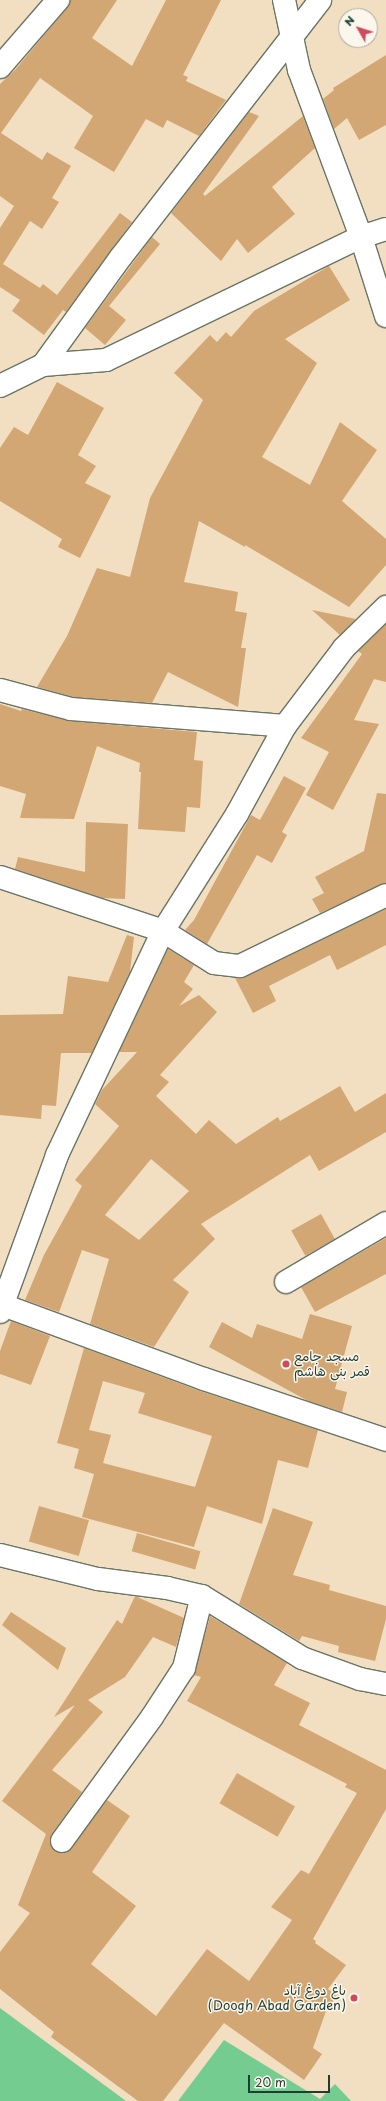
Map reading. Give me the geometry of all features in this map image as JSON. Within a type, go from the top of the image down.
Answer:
[{"type":"street","points":[[0,67],[58,0]]},
{"type":"street","points":[[284,0],[298,70],[361,237],[386,316]]},
{"type":"street","points":[[43,365],[121,257],[320,0]]},
{"type":"street","points":[[0,386],[43,365],[106,360],[361,237],[386,230]]},
{"type":"street","points":[[386,607],[344,648],[285,726],[237,814],[163,931],[57,1155],[1,1307],[204,1379],[386,1440]]},
{"type":"street","points":[[0,690],[71,709],[285,726]]},
{"type":"street","points":[[0,878],[163,931],[214,963],[240,966],[386,895]]},
{"type":"street","points":[[286,1282],[386,1224]]},
{"type":"street","points":[[0,1555],[98,1579],[167,1588],[202,1596],[302,1658],[360,1679],[386,1684]]},
{"type":"street","points":[[62,1841],[152,1717],[184,1668],[202,1596]]},
{"type":"green space","points":[[0,2008],[126,2101],[0,2101]]},
{"type":"green space","points":[[224,2040],[320,2099],[335,2084],[351,2101],[178,2101]]},
{"type":"building","points":[[70,0],[117,0],[92,38],[132,66],[166,0],[221,0],[183,75],[188,77],[186,81],[226,100],[199,136],[167,120],[163,128],[146,119],[114,172],[74,148],[93,116],[40,78],[1,133],[42,160],[47,152],[71,166],[52,198],[59,202],[42,229],[30,221],[3,264],[40,288],[43,284],[57,295],[120,213],[132,222],[66,312],[63,310],[44,335],[12,311],[20,300],[0,287],[0,228],[14,206],[0,196],[0,84],[15,70],[67,8]]},
{"type":"building","points":[[386,55],[386,125],[359,140],[347,118],[334,129],[323,99],[334,90],[333,88]]},
{"type":"building","points":[[249,112],[259,116],[203,194],[205,196],[303,116],[315,148],[272,187],[295,214],[248,253],[237,239],[221,261],[171,213]]},
{"type":"building","points":[[152,237],[160,244],[109,306],[126,320],[105,345],[85,328]]},
{"type":"building","points":[[329,266],[350,300],[285,339],[317,363],[262,457],[310,485],[340,422],[377,450],[342,501],[386,539],[386,565],[349,607],[245,545],[245,547],[199,521],[184,582],[238,592],[235,611],[247,613],[241,648],[246,648],[238,707],[168,672],[152,703],[73,697],[37,687],[67,636],[97,568],[130,577],[150,498],[203,400],[174,373],[210,335],[217,342],[226,332],[231,337],[254,311]]},
{"type":"building","points":[[57,382],[104,408],[78,455],[96,466],[85,483],[111,496],[80,558],[58,547],[62,539],[0,501],[0,448],[14,427],[28,435]]},
{"type":"building","points":[[312,610],[356,619],[340,635]]},
{"type":"building","points":[[386,624],[386,682],[374,679],[354,720],[379,724],[333,810],[306,795],[329,752],[301,738],[362,654],[358,651]]},
{"type":"building","points":[[0,704],[21,711],[22,709],[70,721],[197,732],[194,760],[203,761],[200,808],[187,807],[185,832],[138,829],[141,772],[139,772],[140,763],[97,746],[74,819],[20,818],[26,794],[0,786]]},
{"type":"building","points":[[284,776],[306,788],[282,832],[287,835],[272,863],[257,855],[207,944],[185,930],[194,920],[251,815],[260,820]]},
{"type":"building","points":[[377,793],[386,794],[386,883],[320,913],[312,899],[324,893],[315,877],[364,851]]},
{"type":"building","points":[[86,822],[128,824],[125,899],[102,898],[15,869],[18,857],[85,872]]},
{"type":"building","points":[[386,909],[386,945],[337,970],[330,955],[269,986],[276,1001],[253,1013],[235,978],[245,977]]},
{"type":"building","points":[[127,935],[134,937],[130,972],[92,1053],[61,1053],[56,1106],[42,1105],[41,1119],[0,1115],[0,1015],[63,1014],[68,976],[108,982]]},
{"type":"building","points":[[168,949],[194,965],[184,982],[193,989],[179,1006],[199,995],[217,1012],[160,1075],[169,1082],[156,1096],[196,1134],[209,1120],[236,1144],[278,1117],[280,1121],[340,1086],[355,1112],[386,1093],[386,1132],[319,1171],[310,1155],[201,1224],[215,1239],[173,1280],[189,1292],[154,1347],[90,1324],[109,1259],[82,1250],[59,1312],[25,1300],[44,1255],[82,1186],[75,1180],[119,1126],[95,1104],[102,1090],[137,1052],[119,1052]],"holes":[[[151,1159],[189,1191],[139,1240],[105,1215]]]},
{"type":"building","points":[[321,1214],[335,1239],[305,1256],[291,1230]]},
{"type":"building","points":[[386,1238],[386,1274],[315,1312],[301,1287]]},
{"type":"building","points":[[310,1314],[352,1326],[335,1389],[347,1392],[342,1412],[308,1401],[209,1347],[222,1322],[252,1338],[257,1324],[302,1339]]},
{"type":"building","points":[[11,1321],[50,1336],[31,1385],[0,1374],[0,1351]]},
{"type":"building","points":[[84,1348],[200,1391],[318,1430],[308,1468],[278,1460],[262,1524],[207,1506],[194,1547],[82,1517],[94,1474],[74,1468],[79,1449],[57,1443]],"holes":[[[103,1381],[145,1393],[138,1413],[212,1436],[195,1487],[103,1463],[111,1435],[89,1430]]]},
{"type":"building","points":[[39,1506],[89,1520],[79,1556],[29,1542]]},
{"type":"building","points":[[273,1508],[313,1522],[293,1575],[330,1585],[329,1590],[386,1606],[386,1619],[375,1661],[338,1652],[339,1646],[302,1636],[299,1641],[239,1604]]},
{"type":"building","points":[[137,1533],[200,1551],[195,1569],[132,1551]]},
{"type":"building","points":[[135,1596],[184,1618],[176,1647],[153,1637],[125,1677],[88,1700],[103,1712],[52,1770],[82,1792],[52,1834],[50,1840],[51,1846],[55,1851],[61,1853],[67,1852],[107,1800],[130,1816],[92,1872],[136,1906],[91,1964],[156,2016],[207,1949],[249,1981],[292,1920],[271,1907],[301,1870],[309,1874],[357,1793],[345,1787],[347,1784],[187,1701],[201,1677],[194,1675],[210,1616],[287,1663],[274,1685],[310,1703],[299,1725],[386,1770],[386,1809],[313,1939],[316,1941],[315,1943],[346,1965],[328,1989],[337,1996],[326,2011],[313,2048],[322,2054],[304,2080],[224,2023],[163,2101],[138,2101],[51,2037],[54,2032],[0,1989],[0,1952],[30,1913],[18,1905],[46,1834],[2,1801],[75,1705],[54,1717],[117,1620],[122,1624]]},
{"type":"building","points":[[11,1612],[66,1648],[58,1670],[2,1625]]},
{"type":"building","points":[[237,1773],[295,1806],[278,1837],[220,1803]]},
{"type":"place","name":"مسجد جامع قمر بنی هاشم","points":[[286,1364]]},
{"type":"place","name":"باغ دوغ آباد (Doogh Abad Garden)","points":[[354,1998]]}]
